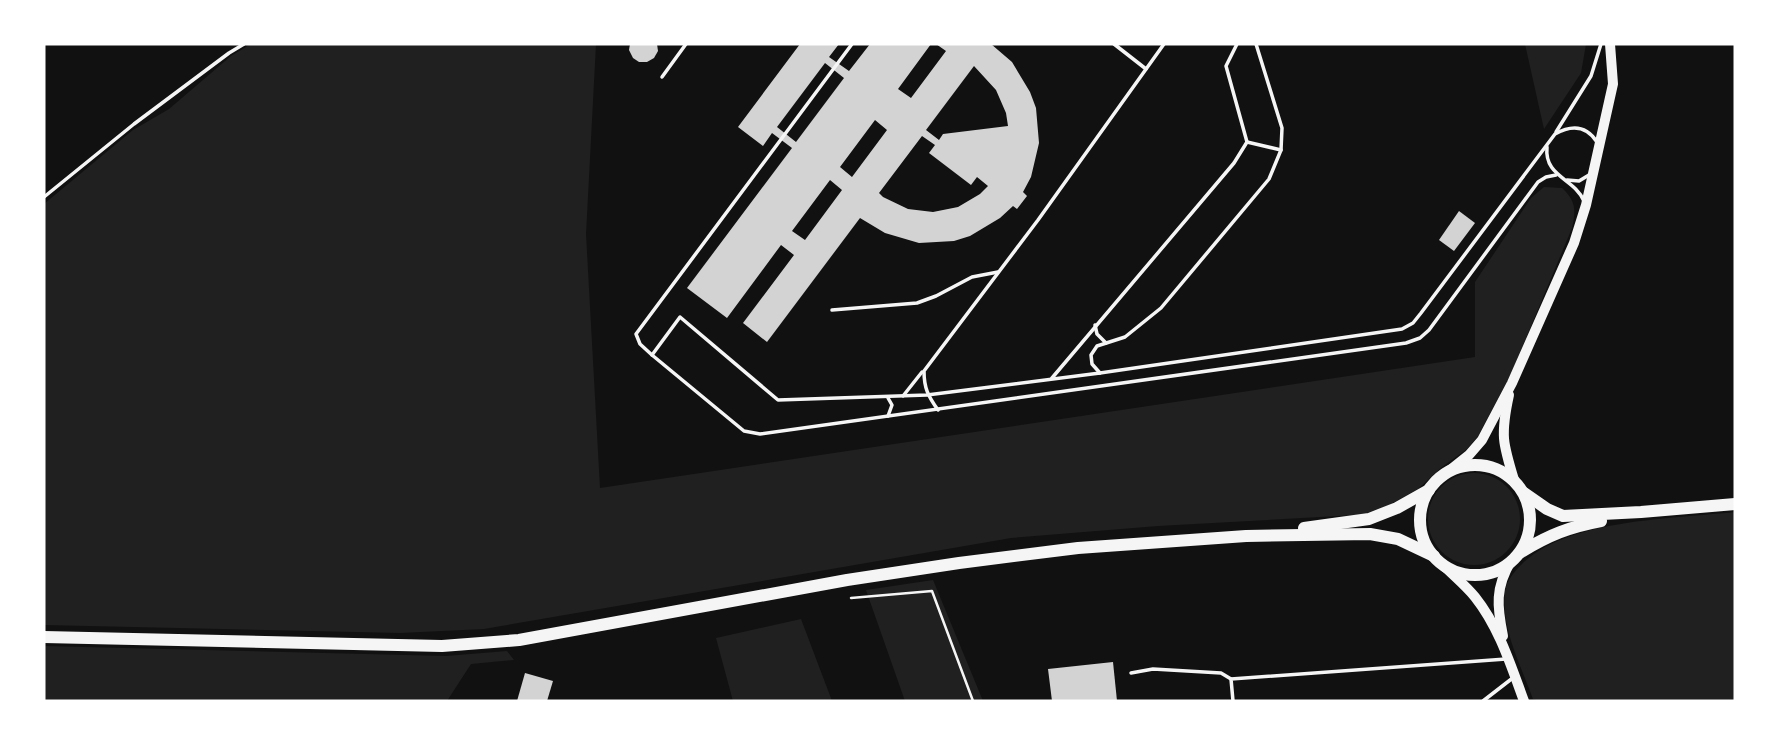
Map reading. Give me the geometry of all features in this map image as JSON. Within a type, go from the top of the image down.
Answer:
[{"type":"main road","points":[[1524,701],[1488,616],[1475,597],[1434,556],[1424,540],[1420,526],[1421,507],[1429,489],[1438,479],[1450,471],[1468,465],[1487,466],[1500,471],[1547,509],[1563,516],[1735,504]]},
{"type":"main road","points":[[1507,656],[1498,614],[1498,588],[1501,577],[1527,537],[1527,504],[1518,487]]},
{"type":"main road","points":[[1246,536],[1369,519],[1396,508],[1429,489]]},
{"type":"main road","points":[[1444,566],[1462,573],[1481,575],[1495,571],[1546,537],[1568,528],[1641,512]]},
{"type":"main road","points":[[44,636],[442,646],[519,640],[847,580],[1078,548],[1246,536],[1370,534],[1398,540],[1434,556]]},
{"type":"street","points":[[1450,471],[1482,440],[1512,383],[1574,243],[1586,205],[1613,84],[1610,44]]},
{"type":"street","points":[[1512,383],[1503,425],[1503,445],[1518,487]]},
{"type":"lane","points":[[44,197],[134,124],[244,44]]},
{"type":"lane","points":[[662,76],[686,44]]},
{"type":"lane","points":[[852,44],[636,334],[640,344],[652,355],[744,431],[760,434],[939,411],[1406,344],[1420,338],[1429,330],[1538,182],[1556,175]]},
{"type":"lane","points":[[1114,44],[1146,69]]},
{"type":"lane","points":[[903,396],[1000,271],[1164,44]]},
{"type":"lane","points":[[1050,380],[1234,163],[1247,142],[1226,66],[1237,44]]},
{"type":"lane","points":[[1100,373],[1092,363],[1091,355],[1097,346],[1125,337],[1161,308],[1269,179],[1281,150],[1282,128],[1280,114],[1256,44]]},
{"type":"lane","points":[[652,355],[680,317],[778,400],[887,397],[927,395],[1050,380],[1402,329],[1413,323],[1421,313],[1548,145],[1591,76],[1601,44]]},
{"type":"lane","points":[[1555,134],[1567,127],[1581,127],[1592,134],[1600,146]]},
{"type":"lane","points":[[1247,142],[1281,150]]},
{"type":"lane","points":[[1548,145],[1546,156],[1549,166],[1556,175],[1575,186],[1586,205]]},
{"type":"lane","points":[[1565,180],[1579,181],[1592,174]]},
{"type":"lane","points":[[832,310],[917,303],[972,277],[1000,271]]},
{"type":"lane","points":[[1096,325],[1097,334],[1106,343]]},
{"type":"lane","points":[[924,371],[927,395],[939,411]]},
{"type":"lane","points":[[886,417],[892,405],[887,397]]},
{"type":"lane","points":[[1131,673],[1153,669],[1194,671],[1221,673],[1231,679],[1507,656]]},
{"type":"lane","points":[[1483,701],[1515,677]]},
{"type":"lane","points":[[1231,679],[1233,701]]},
{"type":"path","points":[[851,598],[932,591],[973,701]]},
{"type":"shaded area","points":[[251,44],[596,44],[586,234],[600,488],[1475,357],[1475,282],[1531,198],[1544,187],[1562,188],[1574,206],[1574,216],[1572,228],[1511,374],[1478,436],[1467,449],[1418,489],[1389,505],[1367,513],[1011,538],[484,629],[400,633],[44,625],[44,204],[133,130],[169,109],[231,56]]},
{"type":"shaded area","points":[[1525,44],[1586,44],[1581,73],[1544,129]]},
{"type":"shaded area","points":[[1474,473],[1491,477],[1506,487],[1516,502],[1520,519],[1516,536],[1506,551],[1491,561],[1474,565],[1457,561],[1442,551],[1432,536],[1428,519],[1432,502],[1442,487],[1457,477]]},
{"type":"shaded area","points":[[1735,512],[1735,701],[1533,699],[1508,632],[1504,604],[1507,583],[1522,564],[1542,549],[1593,530],[1652,520]]},
{"type":"shaded area","points":[[933,580],[983,701],[905,701],[866,590]]},
{"type":"shaded area","points":[[801,619],[832,701],[733,701],[716,638]]},
{"type":"shaded area","points":[[44,646],[446,656],[507,651],[514,660],[471,664],[447,701],[44,701]]},
{"type":"building","points":[[630,44],[657,44],[658,51],[654,58],[639,62],[629,50]]},
{"type":"building","points":[[800,44],[839,44],[829,57],[849,71],[870,44],[931,44],[898,89],[911,98],[946,51],[936,44],[991,44],[1012,62],[1030,92],[1036,108],[1039,143],[1031,177],[1023,192],[1027,196],[1017,209],[1013,206],[1000,218],[970,236],[954,241],[919,243],[885,233],[860,218],[767,342],[743,323],[794,255],[781,245],[727,318],[687,288],[792,148],[772,133],[763,146],[738,127]],"holes":[[[825,63],[844,78],[796,142],[777,127]],[[974,66],[996,90],[1006,113],[1008,126],[943,134],[939,140],[926,130]],[[875,120],[887,130],[852,177],[840,167]],[[922,136],[935,145],[929,153],[971,185],[977,177],[988,186],[958,207],[933,212],[908,209],[879,193]],[[830,180],[842,190],[805,240],[792,231]]]},
{"type":"building","points":[[1459,211],[1475,223],[1454,251],[1439,240]]},
{"type":"building","points":[[1113,662],[1117,701],[1052,701],[1048,669]]},
{"type":"building","points":[[525,673],[553,681],[547,701],[517,701]]}]
